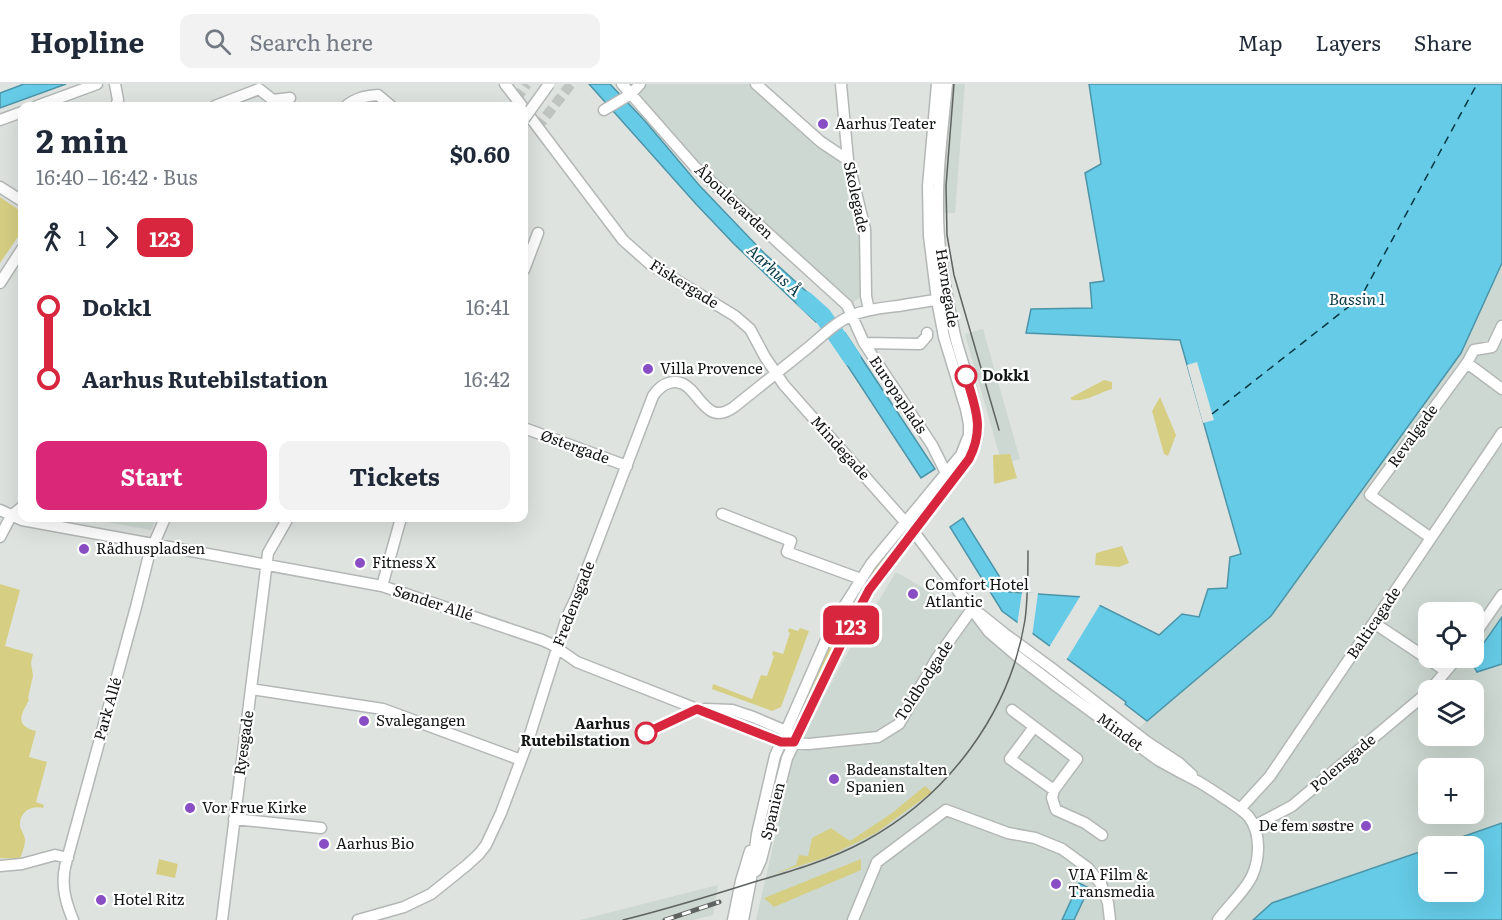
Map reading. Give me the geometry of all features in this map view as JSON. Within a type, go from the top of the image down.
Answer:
[{"type":"street","points":[[48,102],[97,84]]},
{"type":"street","points":[[115,84],[117,102]]},
{"type":"street","name":"Fiskergade","points":[[505,84],[518,102]]},
{"type":"street","points":[[528,113],[549,84]]},
{"type":"street","name":"Åboulevarden","points":[[622,84],[628,94],[695,167],[847,305],[851,315]]},
{"type":"street","points":[[607,108],[640,84]]},
{"type":"street","points":[[756,84],[821,142],[848,160]]},
{"type":"street","name":"Skolegade","points":[[841,84],[848,160],[865,229],[868,310]]},
{"type":"street","name":"Havnegade","points":[[937,84],[928,195],[929,236],[942,299]]},
{"type":"street","name":"Havnegade","points":[[947,84],[938,186],[944,337],[969,424],[966,445],[950,481]]},
{"type":"street","points":[[225,102],[259,89],[273,100],[290,98]]},
{"type":"street","points":[[351,102],[379,90]]},
{"type":"street","points":[[0,120],[18,113]]},
{"type":"street","name":"Fiskergade","points":[[528,115],[623,240],[650,264],[743,322],[750,329],[776,374]]},
{"type":"street","points":[[0,187],[18,198]]},
{"type":"street","points":[[528,259],[538,233]]},
{"type":"street","points":[[0,283],[18,255]]},
{"type":"street","points":[[776,374],[851,315],[868,310],[942,299]]},
{"type":"street","name":"Europaplads","points":[[851,315],[864,343],[932,445],[950,481]]},
{"type":"street","name":"Revalgade","points":[[1431,538],[1370,495],[1467,363],[1474,350],[1492,347],[1502,326]]},
{"type":"street","points":[[864,343],[920,344],[925,340],[927,333]]},
{"type":"street","points":[[1467,363],[1502,389]]},
{"type":"street","name":"Fredensgade","points":[[358,920],[404,907],[435,891],[479,854],[491,836],[527,744],[567,617],[653,396],[658,389],[672,382],[679,383],[689,388],[708,409],[715,413],[724,413],[776,374]]},
{"type":"street","name":"Mindegade","points":[[776,374],[914,532]]},
{"type":"street","name":"Østergade","points":[[528,429],[627,466]]},
{"type":"street","name":"Balticagade","points":[[1240,809],[1270,776],[1502,433]]},
{"type":"street","points":[[722,514],[791,541],[787,552],[861,579],[905,522],[950,481]]},
{"type":"street","points":[[950,481],[914,532],[972,609]]},
{"type":"street","points":[[0,510],[18,518]]},
{"type":"street","points":[[0,537],[12,516],[18,511]]},
{"type":"street","points":[[32,522],[153,545]]},
{"type":"street","name":"Park Allé","points":[[72,918],[64,893],[64,874],[146,565],[163,522]]},
{"type":"street","name":"Ryesgade","points":[[222,920],[268,553],[286,522]]},
{"type":"street","points":[[382,586],[400,522]]},
{"type":"street","name":"Spanien","points":[[751,879],[761,860],[787,758],[794,742],[864,600],[914,532]]},
{"type":"street","name":"Sønder Allé","points":[[153,545],[382,586],[535,637],[577,662],[781,742],[794,742]]},
{"type":"street","name":"Spanien","points":[[743,920],[757,834],[775,756],[833,624],[861,579]]},
{"type":"street","points":[[1484,621],[1502,595]]},
{"type":"street","name":"Mindet","points":[[972,609],[993,636],[1179,763],[1201,783],[1240,809],[1254,826]]},
{"type":"street","name":"Toldbodgade","points":[[794,742],[809,744],[878,737],[899,724],[937,658],[972,609]]},
{"type":"street","points":[[1374,622],[1446,671]]},
{"type":"street","name":"Polensgade","points":[[1438,680],[1449,668]]},
{"type":"street","points":[[251,689],[383,709],[521,760]]},
{"type":"street","name":"Polensgade","points":[[1254,826],[1292,806],[1418,700]]},
{"type":"street","name":"Sønder Allé","points":[[697,709],[732,710],[786,730]]},
{"type":"street","points":[[1012,710],[1077,759],[1054,790],[1052,798],[1056,810],[1085,823],[1102,835]]},
{"type":"street","points":[[1034,727],[1010,759],[1054,790]]},
{"type":"street","points":[[786,730],[794,742]]},
{"type":"street","points":[[853,920],[877,862],[945,810],[1008,833],[1035,838],[1062,849],[1088,868],[1101,884],[1108,903],[1110,920]]},
{"type":"street","points":[[234,819],[321,828]]},
{"type":"street","points":[[1218,920],[1249,882],[1256,865],[1258,852],[1254,826]]},
{"type":"street","name":"Spanien","points":[[733,920],[743,872],[757,834]]},
{"type":"street","points":[[0,866],[22,864],[55,855],[68,858]]},
{"type":"shaded area","points":[[625,84],[755,84],[848,169],[863,227],[862,289],[859,298],[852,304],[714,179]]},
{"type":"shaded area","points":[[950,84],[965,84],[955,213],[942,213],[942,186]]},
{"type":"shaded area","points":[[0,197],[18,209],[18,237],[0,263]]},
{"type":"shaded area","points":[[1502,263],[1502,617],[1484,657],[1484,602],[1418,602],[1418,668],[1479,668],[1477,672],[1502,664],[1502,823],[1465,836],[1418,836],[1418,852],[1273,903],[1253,920],[756,920],[794,755],[845,657],[896,572],[963,611],[1007,656],[1123,741],[1271,616],[1461,353]]},
{"type":"shaded area","points":[[983,329],[1020,459],[1002,464],[965,334]]},
{"type":"shaded area","points":[[1104,380],[1112,382],[1112,389],[1082,400],[1070,398]]},
{"type":"shaded area","points":[[1160,397],[1176,435],[1168,456],[1164,454],[1152,411]]},
{"type":"shaded area","points":[[1010,454],[1017,478],[994,484],[993,455]]},
{"type":"shaded area","points":[[106,522],[154,522],[151,530]]},
{"type":"shaded area","points":[[1122,546],[1129,563],[1119,567],[1095,565],[1096,553]]},
{"type":"shaded area","points":[[889,550],[891,553],[852,612],[801,720],[797,723],[825,654],[847,611],[873,569]]},
{"type":"shaded area","points":[[0,584],[20,590],[5,646],[33,654],[31,663],[33,676],[29,700],[21,719],[25,726],[36,731],[29,757],[47,762],[36,802],[44,805],[43,808],[30,809],[21,817],[20,826],[25,840],[20,859],[0,858]]},
{"type":"shaded area","points":[[789,628],[809,631],[781,707],[772,711],[712,689],[713,684],[752,699],[761,675],[767,676],[774,656],[773,651],[783,654],[790,633]]},
{"type":"shaded area","points":[[925,786],[932,792],[876,833],[827,857],[774,874],[796,865],[799,855],[808,856],[812,838],[831,828],[850,841],[892,813]]},
{"type":"shaded area","points":[[159,859],[178,864],[175,878],[156,874]]},
{"type":"shaded area","points":[[861,859],[861,870],[774,907],[764,898]]},
{"type":"shaded area","points":[[718,885],[713,915],[693,920],[580,920]]},
{"type":"water","points":[[24,84],[66,84],[0,108],[0,93]]},
{"type":"water","points":[[589,84],[610,84],[699,185],[764,253],[829,312],[816,322],[734,244]]},
{"type":"water","name":"Bassin 1","points":[[1089,84],[1502,84],[1502,263],[1461,353],[1271,616],[1147,721],[1125,704],[1126,702],[1002,611],[950,527],[963,518],[1009,592],[1083,597],[1159,635],[1182,614],[1199,617],[1208,589],[1227,588],[1230,557],[1241,554],[1180,340],[1026,333],[1031,309],[1092,308],[1090,283],[1104,281],[1085,173],[1101,164]]},
{"type":"water","points":[[845,333],[935,469],[921,478],[832,342]]},
{"type":"water","points":[[1502,617],[1502,664],[1477,672],[1475,668],[1484,668],[1484,643]]},
{"type":"water","points":[[1502,823],[1502,920],[1253,920],[1272,903],[1418,852],[1418,902],[1484,902],[1484,836],[1465,836]]},
{"type":"water","points":[[1079,883],[1089,888],[1074,920],[1062,920]]},
{"type":"pier","points":[[1197,362],[1214,420],[1203,423],[1187,365]]},
{"type":"pier","points":[[1022,592],[1038,593],[1032,637],[1017,626]]},
{"type":"pier","points":[[1081,595],[1101,603],[1065,662],[1048,649]]},
{"type":"waterway","name":"Aarhus Å","points":[[805,300],[823,316],[852,358]]},
{"type":"ferry route","points":[[1212,414],[1361,297],[1477,84]]},
{"type":"tunnel","points":[[516,99],[527,84]]},
{"type":"tunnel","points":[[537,128],[571,84]]},
{"type":"tram line","points":[[954,84],[946,186],[947,235],[954,275],[999,430]]},
{"type":"tram line","points":[[623,920],[825,859],[865,841],[923,801],[970,749],[990,719],[1005,687],[1017,654],[1025,620],[1028,551]]},
{"type":"railway","points":[[665,920],[719,902]]},
{"type":"bus line","name":"123","points":[[646,733],[697,709],[781,742],[794,742],[869,590],[974,450],[978,422],[966,376]]},
{"type":"place","name":"Aarhus Teater","points":[[823,124]]},
{"type":"place","name":"Villa Provence","points":[[648,369]]},
{"type":"place","name":"Dokk1","points":[[966,376]]},
{"type":"place","name":"Rådhuspladsen","points":[[84,549]]},
{"type":"place","name":"Fitness X","points":[[360,563]]},
{"type":"place","name":"Comfort Hotel Atlantic","points":[[913,594]]},
{"type":"place","name":"Svalegangen","points":[[364,721]]},
{"type":"place","name":"Aarhus Rutebilstation","points":[[646,733]]},
{"type":"place","name":"Badeanstalten Spanien","points":[[834,779]]},
{"type":"place","name":"Vor Frue Kirke","points":[[190,808]]},
{"type":"place","name":"De fem søstre","points":[[1366,826]]},
{"type":"place","name":"Aarhus Bio","points":[[324,844]]},
{"type":"place","name":"VIA Film & Transmedia","points":[[1056,884]]},
{"type":"place","name":"Hotel Ritz","points":[[101,900]]}]
